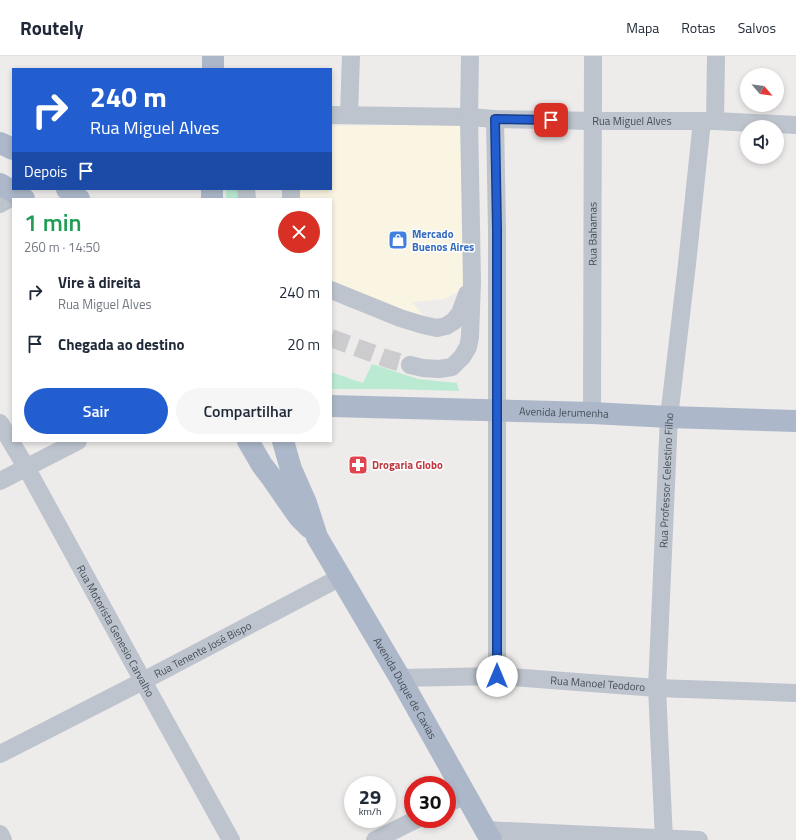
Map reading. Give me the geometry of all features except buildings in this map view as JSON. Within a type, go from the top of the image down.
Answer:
[{"type":"main road","points":[[213,56],[213,68]]},
{"type":"main road","points":[[0,143],[12,149]]},
{"type":"main road","points":[[68,190],[78,198]]},
{"type":"main road","name":"Avenida Jerumenha","points":[[332,406],[592,413],[796,422]]},
{"type":"main road","name":"Avenida Duque de Caxias","points":[[249,442],[262,465],[299,517],[317,537],[400,678],[445,776]]},
{"type":"main road","name":"Avenida Duque de Caxias","points":[[283,442],[291,469],[306,503],[317,537]]},
{"type":"main road","name":"Avenida Duque de Caxias","points":[[456,800],[488,835]]},
{"type":"street","points":[[350,115],[351,56]]},
{"type":"street","points":[[410,365],[439,369],[452,367],[462,357],[468,347],[470,337],[472,282],[468,117],[470,56]]},
{"type":"street","name":"Rua Bahamas","points":[[592,413],[593,56]]},
{"type":"street","name":"Rua Professor Celestino Filho","points":[[664,840],[657,688],[668,417],[687,264],[709,121],[716,56]]},
{"type":"street","name":"Rua Miguel Alves","points":[[332,115],[593,121],[709,121],[796,125]]},
{"type":"street","points":[[495,119],[497,230],[497,676]]},
{"type":"street","points":[[332,290],[400,318],[437,328],[446,326],[454,321],[460,313],[472,282]]},
{"type":"street","name":"Rua Motorista Genesio Carvalho","points":[[0,423],[26,467],[231,840]]},
{"type":"street","points":[[0,481],[76,442]]},
{"type":"street","name":"Rua Tenente José Bispo","points":[[0,754],[143,681],[340,576]]},
{"type":"street","name":"Rua Manoel Teodoro","points":[[400,678],[497,676],[657,688],[796,693]]},
{"type":"street","points":[[375,840],[404,826]]},
{"type":"street","points":[[0,834],[3,840]]},
{"type":"street","points":[[488,835],[570,834],[664,840],[699,840]]},
{"type":"shaded area","name":"Mercado Buenos Aires","points":[[460,124],[467,287],[445,299],[412,302],[425,318],[332,281],[332,198],[295,198],[295,190],[332,190],[332,126]]},
{"type":"green space","points":[[226,190],[237,190],[238,198],[226,198]]},
{"type":"green space","points":[[372,364],[418,379],[457,383],[459,391],[332,389],[332,372],[363,383]]},
{"type":"tunnel","points":[[332,338],[388,359],[410,365]]},
{"type":"place","name":"Mercado Buenos Aires","points":[[398,240]]},
{"type":"place","name":"Drogaria Globo","points":[[358,465]]},
{"type":"route","points":[[497,676],[497,230],[495,119],[551,120]]}]
